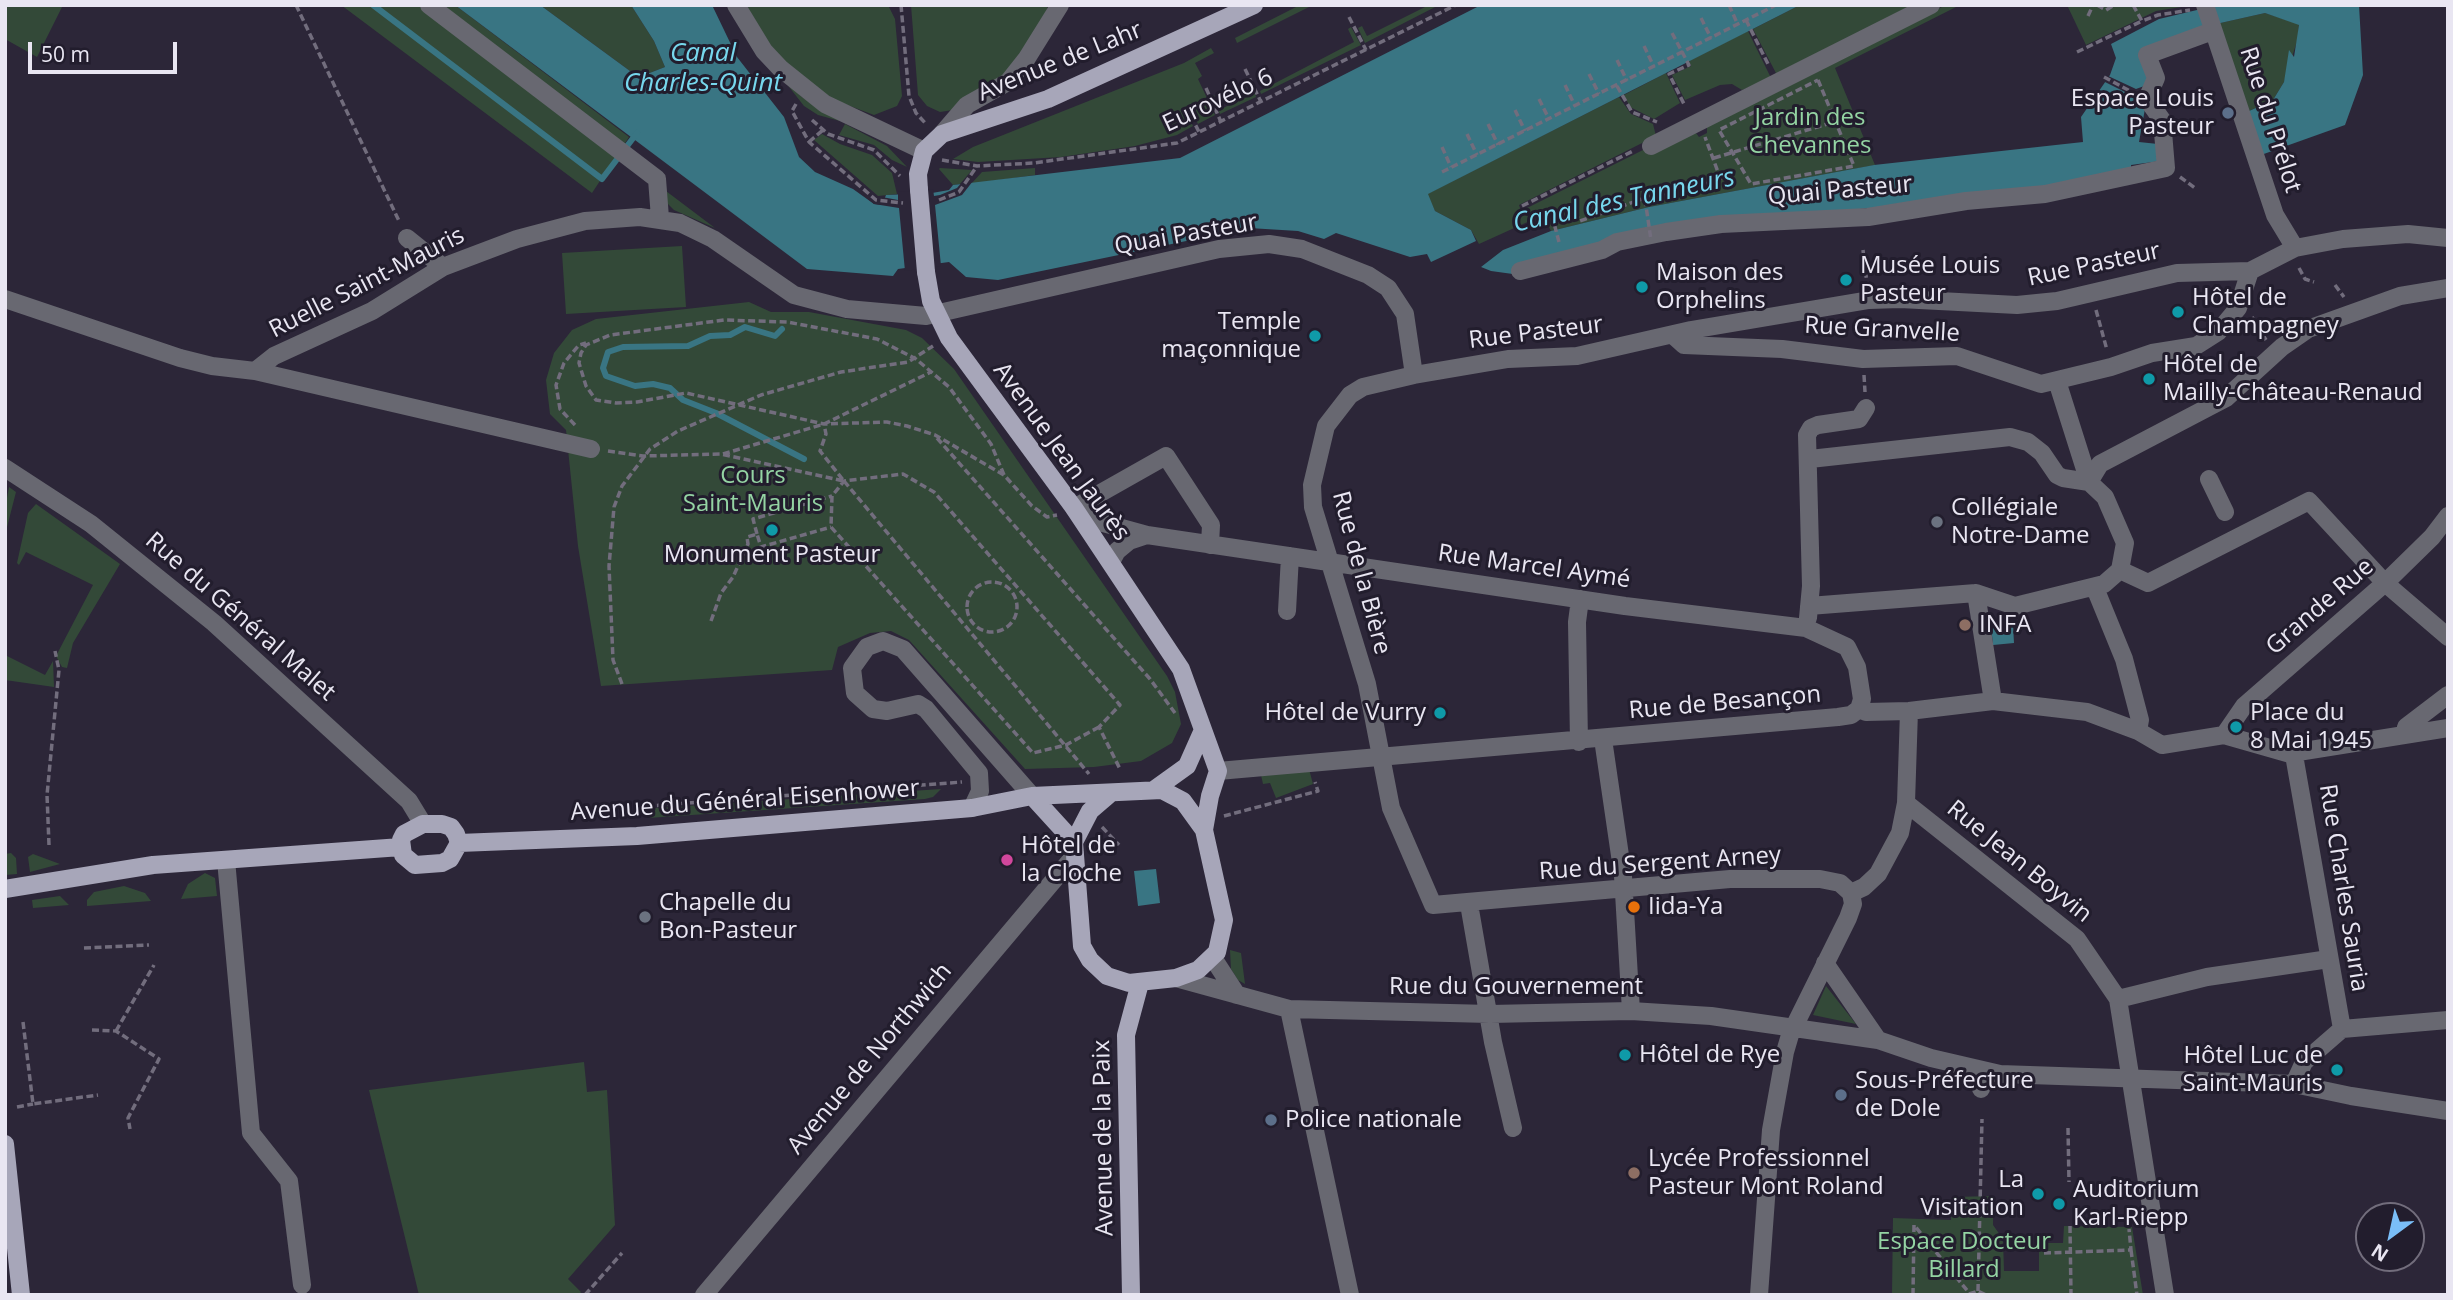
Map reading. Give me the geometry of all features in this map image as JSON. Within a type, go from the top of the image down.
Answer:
[{"type":"main road","name":"Avenue de Lahr","points":[[924,151],[942,134],[1048,99],[1254,5]]},
{"type":"main road","name":"Avenue Jean Jaurès","points":[[924,151],[918,174],[919,190],[926,272],[937,314],[958,352],[1074,509],[1181,669],[1203,730],[1228,764]]},
{"type":"main road","points":[[1155,789],[1187,766],[1203,730]]},
{"type":"main road","points":[[1204,830],[1183,801],[1169,792],[1155,789],[1111,793],[1090,811],[1075,848],[1082,946],[1090,960],[1107,976],[1140,983],[1176,978],[1198,970],[1213,958],[1221,942],[1224,920],[1204,830],[1209,796],[1228,764]]},
{"type":"main road","name":"Avenue du Général Eisenhower","points":[[459,843],[638,836],[972,808],[1032,796],[1111,793]]},
{"type":"main road","points":[[1032,796],[1075,848]]},
{"type":"main road","points":[[423,824],[451,827],[459,843],[457,852],[442,863],[415,865],[403,855],[401,847],[406,833],[423,824]]},
{"type":"main road","points":[[5,889],[153,865],[401,847]]},
{"type":"main road","name":"Avenue de la Paix","points":[[1131,1295],[1126,1035],[1140,983]]},
{"type":"main road","points":[[5,1144],[21,1295]]},
{"type":"street","points":[[429,5],[657,179],[660,218]]},
{"type":"street","points":[[736,5],[764,51],[814,96],[846,116],[924,151]]},
{"type":"street","points":[[942,134],[967,105],[1007,82],[1027,58],[1060,5]]},
{"type":"street","points":[[1651,146],[1931,5]]},
{"type":"street","name":"Rue du Prélot","points":[[2203,7],[2275,215],[2295,248]]},
{"type":"street","points":[[2147,99],[2156,78],[2147,55],[2207,33]]},
{"type":"street","name":"Quai Pasteur","points":[[1520,271],[1602,250],[1617,242],[1666,232],[1721,224],[1868,217],[1966,201],[2045,194],[2166,168],[2162,120],[2147,99]]},
{"type":"street","name":"Ruelle Saint-Mauris","points":[[255,371],[274,356],[372,312],[443,267],[560,226],[611,219],[660,218],[680,223],[713,239],[794,295],[847,309],[937,314]]},
{"type":"street","name":"Rue Pasteur","points":[[1414,375],[1508,359],[1577,356],[1691,330],[1868,300],[2017,305],[2057,301],[2177,273],[2250,271],[2295,248],[2343,239],[2408,234],[2448,238]]},
{"type":"street","points":[[407,238],[443,267]]},
{"type":"street","name":"Quai Pasteur","points":[[937,314],[1219,249],[1269,244],[1302,249],[1368,275],[1388,288],[1405,314],[1414,375]]},
{"type":"street","name":"Rue Granvelle","points":[[1674,336],[1684,345],[1782,349],[1863,359],[1957,356],[2041,384],[2111,367],[2152,352],[2196,346],[2218,332],[2238,308],[2250,271]]},
{"type":"street","points":[[2089,482],[2100,464],[2226,398],[2278,351],[2308,329],[2399,296],[2448,288]]},
{"type":"street","name":"Ruelle Saint-Mauris","points":[[5,299],[180,358],[237,371],[255,371],[591,449]]},
{"type":"street","name":"Rue de la Bière","points":[[1414,375],[1356,390],[1326,426],[1312,485],[1313,507],[1367,684],[1398,831],[1433,905],[1469,904]]},
{"type":"street","points":[[1809,606],[1976,593],[2015,606],[2095,588],[2120,570],[2125,543],[2105,496],[2089,482],[2057,381]]},
{"type":"street","points":[[1806,628],[1809,606],[1810,459],[1807,435],[1811,428],[1859,419],[1866,408]]},
{"type":"street","points":[[1810,459],[2010,438],[2028,442],[2042,453],[2063,478],[2089,482]]},
{"type":"street","points":[[1074,509],[1166,456],[1211,525],[1210,545]]},
{"type":"street","name":"Rue du Général Malet","points":[[5,468],[102,532],[214,623],[409,801],[423,824]]},
{"type":"street","points":[[2209,480],[2224,512]]},
{"type":"street","points":[[2120,570],[2148,583],[2309,501],[2385,583],[2448,637]]},
{"type":"street","name":"Rue Marcel Aymé","points":[[1074,509],[1097,521],[1147,535],[1580,599],[1806,628],[1847,647],[1857,667],[1862,699],[1859,709]]},
{"type":"street","name":"Grande Rue","points":[[2224,735],[2245,706],[2385,583],[2432,537],[2448,516]]},
{"type":"street","points":[[1111,562],[1123,546],[1147,535]]},
{"type":"street","points":[[1287,611],[1290,556]]},
{"type":"street","points":[[2095,588],[2124,659],[2140,720],[2138,731]]},
{"type":"street","points":[[1976,593],[1993,701]]},
{"type":"street","points":[[1578,741],[1577,622],[1580,599]]},
{"type":"street","points":[[972,808],[980,792],[979,773],[926,709],[918,704],[887,710],[873,709],[855,693],[852,668],[867,647],[883,641],[903,649],[1032,796]]},
{"type":"street","points":[[2406,727],[2448,695]]},
{"type":"street","name":"Rue de Besançon","points":[[1228,764],[1603,740],[1838,718],[1851,715],[1859,709],[1866,712],[1909,711],[1993,701],[2088,712],[2138,731],[2162,745],[2224,735]]},
{"type":"street","points":[[1759,1295],[1771,1130],[1785,1052],[1851,911],[1851,893],[1864,887],[1878,874],[1900,833],[1906,803],[1909,711]]},
{"type":"street","points":[[2224,735],[2294,755],[2298,752],[2448,728]]},
{"type":"street","points":[[1603,740],[1624,890],[1631,1011]]},
{"type":"street","name":"Rue Charles Sauria","points":[[2294,755],[2342,1029]]},
{"type":"street","name":"Rue Jean Boyvin","points":[[1906,803],[2077,939],[2118,999]]},
{"type":"street","name":"Avenue de Northwich","points":[[704,1295],[1075,848]]},
{"type":"street","points":[[226,860],[251,1133],[289,1181],[302,1285]]},
{"type":"street","name":"Rue du Sergent Arney","points":[[1469,904],[1730,879],[1790,878],[1840,883],[1851,893]]},
{"type":"street","points":[[1469,904],[1513,1128]]},
{"type":"street","points":[[1213,958],[1237,995]]},
{"type":"street","points":[[2165,1295],[2118,999],[2207,977],[2329,959]]},
{"type":"street","points":[[1825,963],[1878,1040]]},
{"type":"street","name":"Rue du Gouvernement","points":[[1176,978],[1289,1009],[1490,1014],[1631,1011],[1795,1026],[1878,1040],[1981,1080],[2000,1074],[2294,1084],[2448,1111]]},
{"type":"street","points":[[1289,1009],[1350,1295]]},
{"type":"street","points":[[2294,1084],[2304,1062],[2342,1029],[2448,1020]]},
{"type":"path","points":[[296,5],[407,238]]},
{"type":"path","points":[[901,5],[909,96],[916,113],[942,134]]},
{"type":"path","name":"Eurovélo 6","points":[[942,160],[977,166],[1136,151],[1177,144],[1456,5]]},
{"type":"path","points":[[1729,5],[1738,25]]},
{"type":"path","points":[[1442,173],[1776,5]]},
{"type":"path","points":[[2088,16],[2095,5],[2106,10],[2114,5]]},
{"type":"path","points":[[2133,5],[2142,21]]},
{"type":"path","points":[[2077,52],[2158,15],[2203,7]]},
{"type":"path","points":[[1349,17],[1366,50]]},
{"type":"path","points":[[1701,18],[1711,38]]},
{"type":"path","points":[[1746,20],[1776,82]]},
{"type":"path","points":[[1671,33],[1689,65],[1669,74],[1685,106]]},
{"type":"path","points":[[1644,46],[1654,67]]},
{"type":"path","points":[[1617,60],[1627,80]]},
{"type":"path","points":[[1245,69],[1261,102]]},
{"type":"path","points":[[1589,74],[1599,94]]},
{"type":"path","points":[[2104,78],[2147,99]]},
{"type":"path","points":[[1818,80],[1854,166],[1751,184],[1732,153],[1719,130],[1818,80]]},
{"type":"path","points":[[1565,85],[1575,106]]},
{"type":"path","points":[[1617,86],[1632,112],[1655,122],[1667,116]]},
{"type":"path","points":[[1206,88],[1221,122]]},
{"type":"path","points":[[1539,99],[1549,119]]},
{"type":"path","points":[[838,168],[810,141],[792,111],[796,104],[823,130],[842,141],[874,150],[896,169],[901,179]]},
{"type":"path","points":[[1556,230],[1554,223],[1575,213],[1580,221],[1645,199],[1721,180],[1690,104],[1676,111]]},
{"type":"path","points":[[1515,110],[1525,131]]},
{"type":"path","points":[[1191,116],[1199,132]]},
{"type":"path","points":[[1714,158],[1837,121]]},
{"type":"path","points":[[1488,124],[1498,145]]},
{"type":"path","points":[[810,141],[823,130]]},
{"type":"path","points":[[1467,134],[1477,155]]},
{"type":"path","points":[[1522,206],[1642,146],[1651,146]]},
{"type":"path","points":[[1442,147],[1451,167]]},
{"type":"path","points":[[970,178],[977,166]]},
{"type":"path","points":[[1645,199],[1651,240]]},
{"type":"path","points":[[1863,250],[1868,300]]},
{"type":"path","points":[[2095,304],[2111,367]]},
{"type":"path","points":[[2238,308],[2250,314],[2269,345],[2278,351]]},
{"type":"path","points":[[832,496],[831,527],[1033,753],[1066,745],[1099,727],[1121,705],[934,492],[903,474],[844,481],[722,454],[643,456],[591,449],[586,437],[560,409],[556,385],[564,363],[579,345],[596,340],[643,329],[724,320],[768,320],[877,339],[916,359],[949,387],[977,424],[1001,462],[1004,474],[1012,486],[1047,517],[1074,509]]},
{"type":"path","points":[[596,340],[586,345],[579,362],[586,386],[596,400],[637,402],[686,393],[824,425],[887,422],[934,435],[1004,474]]},
{"type":"path","points":[[622,684],[613,660],[609,566],[614,506],[622,486],[643,456],[678,431],[733,406],[816,378],[884,368],[916,359],[935,345]]},
{"type":"path","points":[[1863,359],[1866,408]]},
{"type":"path","points":[[722,454],[824,425],[931,372]]},
{"type":"path","points":[[824,425],[826,434],[820,451],[1090,774]]},
{"type":"path","points":[[934,435],[1150,679],[1177,715]]},
{"type":"path","points":[[831,527],[761,547],[753,519],[832,496],[844,481]]},
{"type":"path","points":[[711,621],[721,593],[733,577],[748,544],[747,537],[757,534]]},
{"type":"path","points":[[994,582],[1010,589],[1017,603],[1010,625],[996,632],[988,632],[972,623],[967,601],[977,586],[994,582]]},
{"type":"path","points":[[1010,589],[1015,584]]},
{"type":"path","points":[[967,628],[972,623]]},
{"type":"path","points":[[48,845],[47,795],[59,670],[55,651]]},
{"type":"path","points":[[1099,727],[1120,769]]},
{"type":"path","points":[[1224,807],[1225,819],[1318,791],[1314,776]]},
{"type":"path","points":[[636,807],[962,782]]},
{"type":"path","points":[[1094,823],[1119,845]]},
{"type":"path","points":[[84,948],[149,945]]},
{"type":"path","points":[[116,1031],[154,965]]},
{"type":"path","points":[[23,1023],[33,1104]]},
{"type":"path","points":[[92,1030],[116,1031],[159,1059],[128,1118],[130,1129]]},
{"type":"path","points":[[17,1107],[98,1095]]},
{"type":"path","points":[[1978,1291],[1982,1119]]},
{"type":"path","points":[[2068,1128],[2069,1182]]},
{"type":"path","points":[[1913,1295],[1914,1225],[1969,1294],[1978,1291],[1986,1295]]},
{"type":"path","points":[[2070,1226],[2071,1295]]},
{"type":"path","points":[[2129,1230],[2137,1295]]},
{"type":"path","points":[[2044,1253],[2130,1250]]},
{"type":"path","points":[[584,1295],[622,1253]]},
{"type":"green space","points":[[5,5],[63,5],[37,57],[5,39]]},
{"type":"green space","points":[[341,5],[455,5],[629,137],[592,193]]},
{"type":"green space","points":[[540,5],[631,5],[654,41],[665,67],[647,74],[630,71]]},
{"type":"green space","points":[[746,5],[888,5],[895,19],[902,96],[897,106],[874,115],[834,100],[798,74],[771,47]]},
{"type":"green space","points":[[911,5],[1048,5],[1044,21],[1011,70],[953,110],[940,112],[927,106],[918,95]]},
{"type":"green space","points":[[1300,5],[1313,5],[1237,43],[1235,38]]},
{"type":"green space","points":[[1429,5],[1439,5],[1365,43],[1358,28],[1362,26],[1367,36]]},
{"type":"green space","points":[[1800,5],[1918,5],[1777,75],[1753,29]]},
{"type":"green space","name":"Jardin des Chevannes","points":[[1946,5],[1960,5],[1835,68],[1875,165],[1649,207],[1551,231],[1543,215],[1479,244],[1471,230],[1435,211],[1427,194],[1619,97],[1631,114],[1653,124],[1656,136],[1519,205],[1521,211],[1645,149],[1696,133],[1699,137],[1707,133],[1707,122]]},
{"type":"green space","points":[[2067,5],[2194,5],[2156,11],[2086,45]]},
{"type":"green space","points":[[2265,13],[2299,24],[2298,38],[2284,82],[2273,100],[2247,112],[2216,24]]},
{"type":"green space","points":[[1351,27],[1361,45],[1261,94],[1260,91],[1354,42],[1348,29]]},
{"type":"green space","points":[[1748,31],[1771,78],[1742,90],[1732,84],[1720,85],[1685,100],[1672,75],[1691,66],[1689,61]]},
{"type":"green space","points":[[1211,48],[1214,53],[1195,63],[1202,76],[1198,79],[1215,115],[1198,124],[1194,116],[1189,118],[1193,126],[1177,135],[1135,146],[1061,157],[978,162],[953,159],[973,147],[1184,63]]},
{"type":"green space","points":[[1666,73],[1680,103],[1654,119],[1630,107],[1624,95]]},
{"type":"green space","points":[[786,83],[802,97],[840,121],[818,115],[804,106]]},
{"type":"green space","points":[[1255,93],[1256,97],[1220,114],[1212,96],[1214,95],[1221,109]]},
{"type":"green space","points":[[845,124],[887,146],[907,167],[892,160],[874,145],[839,135]]},
{"type":"green space","points":[[822,134],[840,144],[872,155],[892,173],[897,194],[878,196],[814,140]]},
{"type":"green space","points":[[1035,168],[1035,175],[971,184],[982,172]]},
{"type":"green space","points":[[939,169],[972,170],[960,184],[953,185]]},
{"type":"green space","points":[[662,188],[715,228],[674,210],[667,203]]},
{"type":"green space","points":[[682,246],[686,307],[566,314],[562,253]]},
{"type":"green space","name":"Cours Saint-Mauris","points":[[749,302],[771,312],[809,312],[906,330],[922,338],[954,369],[1167,676],[1175,692],[1181,724],[1172,743],[1141,761],[1094,767],[1025,769],[909,640],[891,631],[870,633],[838,647],[832,670],[601,686],[578,546],[566,430],[550,414],[546,380],[554,353],[572,330],[596,319]]},
{"type":"green space","points":[[9,487],[16,492],[5,535],[5,509]]},
{"type":"green space","points":[[36,504],[120,564],[73,643],[67,668],[62,667],[56,656],[93,585],[26,552],[19,565],[17,563],[28,513]]},
{"type":"green space","points":[[5,655],[45,675],[53,661],[54,687],[5,680]]},
{"type":"green space","points":[[1309,769],[1313,784],[1276,798],[1270,783],[1263,784],[1261,775]]},
{"type":"green space","points":[[941,789],[933,797],[925,799],[648,818],[641,814],[640,809]]},
{"type":"green space","points":[[11,853],[16,858],[17,874],[5,875],[5,854]]},
{"type":"green space","points":[[33,854],[60,864],[30,872],[28,857]]},
{"type":"green space","points":[[205,873],[215,878],[217,896],[181,899],[188,884]]},
{"type":"green space","points":[[124,886],[145,893],[151,901],[87,906],[87,900],[94,892]]},
{"type":"green space","points":[[60,896],[69,905],[33,908],[32,900]]},
{"type":"green space","points":[[1230,950],[1241,953],[1245,984],[1238,980],[1231,969]]},
{"type":"green space","points":[[1826,986],[1856,1024],[1813,1015]]},
{"type":"green space","points":[[584,1062],[587,1092],[607,1090],[615,1225],[568,1279],[581,1292],[579,1295],[419,1295],[369,1090]]},
{"type":"green space","name":"Espace Docteur Billard","points":[[1993,1196],[1993,1225],[2003,1239],[2004,1271],[2039,1271],[2039,1243],[2063,1243],[2064,1226],[2132,1227],[2143,1295],[1892,1295],[1893,1218],[1951,1220],[1952,1197]]},
{"type":"water","name":"Canal Charles-Quint","points":[[455,5],[540,5],[630,71],[647,74],[665,67],[654,41],[631,5],[712,5],[737,57],[784,117],[799,157],[815,172],[853,189],[874,204],[882,205],[886,195],[932,193],[949,190],[953,185],[1180,158],[1481,5],[1800,5],[1428,194],[1435,211],[1471,230],[1476,241],[1431,262],[1427,254],[1410,257],[1336,233],[1324,239],[1298,231],[1249,228],[998,280],[966,277],[949,262],[898,269],[893,276],[807,269]]},
{"type":"water","points":[[2218,5],[2359,5],[2363,75],[2345,125],[2261,155],[2247,112],[2273,100],[2284,82],[2289,50],[2294,57],[2299,25],[2265,13],[2216,24],[2144,52],[2150,81],[2139,142],[2158,144],[2160,161],[2131,165],[2131,174],[1935,203],[1721,220],[1520,275],[1481,267],[1503,250],[1551,231],[1649,207],[1874,165],[2083,142],[2081,117],[2110,75],[2116,58],[2111,44],[2159,19]]},
{"type":"water","points":[[2013,625],[2014,643],[1993,645],[1991,626]]},
{"type":"water","points":[[1156,869],[1160,903],[1138,906],[1134,871]]},
{"type":"pier","points":[[2106,75],[2136,89],[2147,85],[2147,103],[2105,82]]},
{"type":"pier","points":[[963,181],[973,181],[962,195],[935,205],[941,266],[905,271],[899,208],[874,204],[851,185],[880,201],[882,197],[898,200],[898,192],[933,189],[934,196],[940,195],[957,188]]},
{"type":"waterway","points":[[373,5],[602,179],[637,133]]},
{"type":"waterway","points":[[782,329],[775,336],[745,327],[730,335],[710,336],[688,346],[623,347],[608,352],[603,368],[606,376],[635,386],[653,384],[670,388],[683,400],[716,413],[804,459]]},
{"type":"place","name":"Espace Louis Pasteur","points":[[2228,113]]},
{"type":"place","name":"Musée Louis Pasteur","points":[[1846,280]]},
{"type":"place","name":"Maison des Orphelins","points":[[1642,287]]},
{"type":"place","name":"Hôtel de Champagney","points":[[2178,312]]},
{"type":"place","name":"Temple maçonnique","points":[[1315,336]]},
{"type":"place","name":"Hôtel de Mailly-Château-Renaud","points":[[2149,379]]},
{"type":"place","name":"Collégiale Notre-Dame","points":[[1937,522]]},
{"type":"place","name":"Monument Pasteur","points":[[772,530]]},
{"type":"place","name":"INFA","points":[[1965,625]]},
{"type":"place","name":"Hôtel de Vurry","points":[[1440,713]]},
{"type":"place","name":"Place du 8 Mai 1945","points":[[2236,727]]},
{"type":"place","name":"Hôtel de la Cloche","points":[[1007,860]]},
{"type":"place","name":"Iida-Ya","points":[[1634,907]]},
{"type":"place","name":"Chapelle du Bon-Pasteur","points":[[645,917]]},
{"type":"place","name":"Hôtel de Rye","points":[[1625,1055]]},
{"type":"place","name":"Hôtel Luc de Saint-Mauris","points":[[2337,1070]]},
{"type":"place","name":"Sous-Préfecture de Dole","points":[[1841,1095]]},
{"type":"place","name":"Police nationale","points":[[1271,1120]]},
{"type":"place","name":"Lycée Professionnel Pasteur Mont Roland","points":[[1634,1173]]},
{"type":"place","name":"La Visitation","points":[[2038,1194]]},
{"type":"place","name":"Auditorium Karl-Riepp","points":[[2059,1204]]},
{"type":"water label","name":"Canal des Tanneurs","points":[[1624,201]]}]
